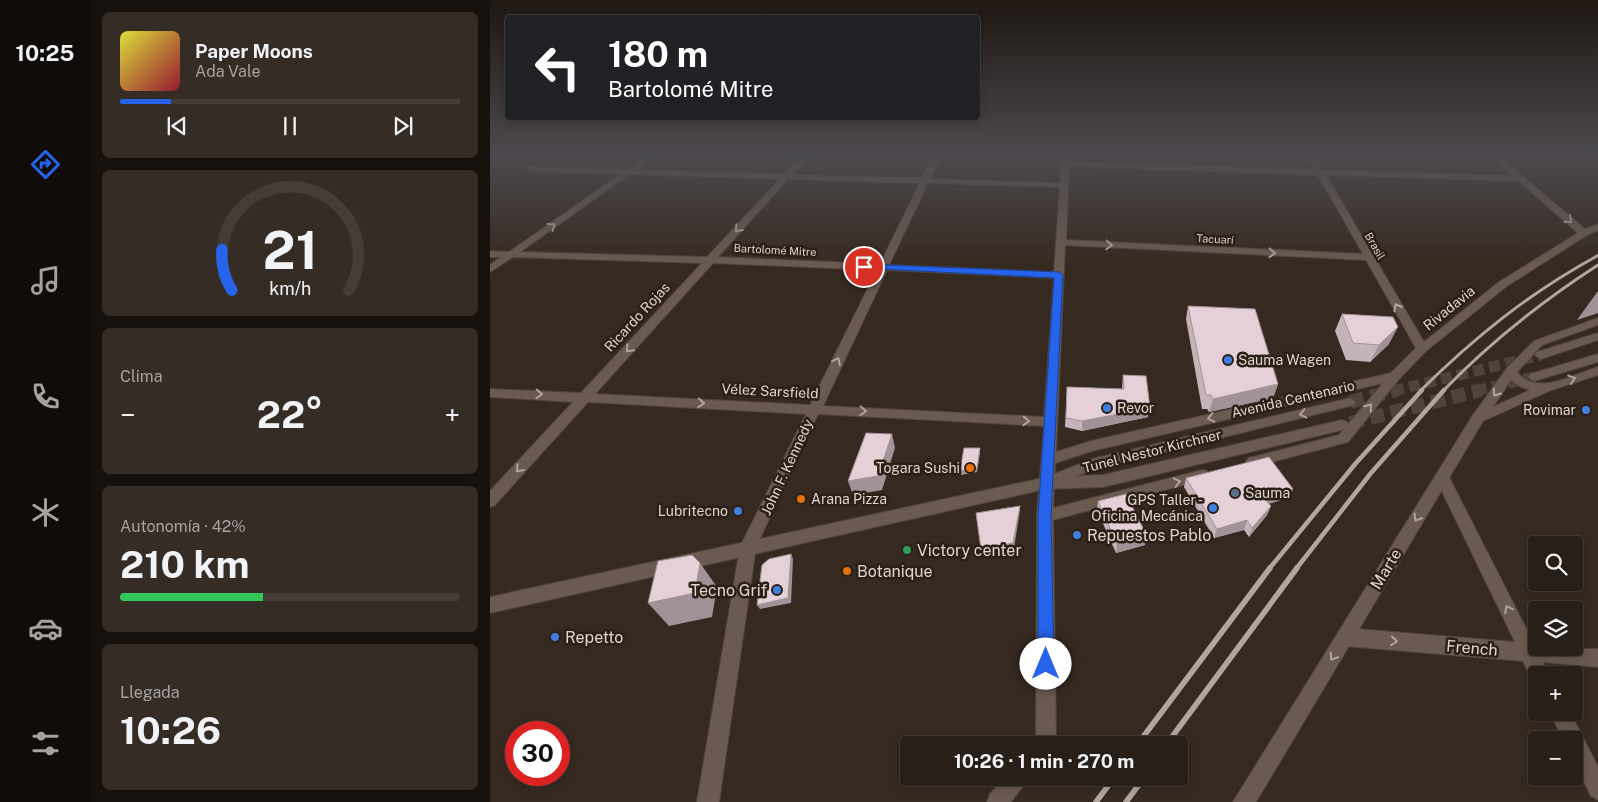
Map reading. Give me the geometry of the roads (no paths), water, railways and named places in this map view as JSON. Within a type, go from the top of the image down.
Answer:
[{"type":"street","points":[[490,270],[602,191]]},
{"type":"street","name":"Ricardo Rojas","points":[[490,501],[772,191]]},
{"type":"street","name":"John F. Kennedy","points":[[708,802],[748,547],[919,191]]},
{"type":"street","points":[[1044,736],[1046,483],[1064,191]]},
{"type":"street","name":"Brasil","points":[[1332,191],[1422,349]]},
{"type":"street","points":[[1535,191],[1584,233]]},
{"type":"street","name":"Rivadavia","points":[[1343,432],[1422,349],[1503,284],[1584,233],[1598,227]]},
{"type":"street","name":"Tacuarí","points":[[1061,242],[1369,257]]},
{"type":"street","name":"Bartolomé Mitre","points":[[490,254],[710,260],[1059,275]]},
{"type":"street","points":[[1539,349],[1598,321]]},
{"type":"street","points":[[1539,349],[1598,336]]},
{"type":"street","name":"Marte","points":[[1244,802],[1478,418],[1511,371],[1539,349]]},
{"type":"street","points":[[1534,377],[1598,358]]},
{"type":"street","points":[[1511,371],[1514,378],[1524,384],[1545,388]]},
{"type":"street","points":[[1478,418],[1545,388],[1598,371]]},
{"type":"street","name":"Avenida Centenario","points":[[1047,460],[1091,446],[1395,376]]},
{"type":"street","name":"Vélez Sarsfield","points":[[490,393],[585,396],[1049,422]]},
{"type":"street","name":"Tunel Nestor Kirchner","points":[[1046,483],[1092,464],[1350,402]]},
{"type":"street","points":[[1237,466],[1343,432]]},
{"type":"street","name":"Tunel Nestor Kirchner","points":[[1046,483],[1103,481],[1343,432]]},
{"type":"street","points":[[1045,516],[1218,471]]},
{"type":"street","points":[[1442,477],[1528,651]]},
{"type":"street","points":[[490,605],[1046,483]]},
{"type":"street","name":"French","points":[[1345,637],[1528,653]]},
{"type":"street","name":"French","points":[[1570,656],[1598,658]]},
{"type":"street","points":[[1583,758],[1598,789]]},
{"type":"street","points":[[998,802],[1011,786]]},
{"type":"tunnel","points":[[1393,391],[1541,355]]},
{"type":"tunnel","points":[[1476,391],[1534,377]]},
{"type":"tunnel","points":[[1350,402],[1398,390]]},
{"type":"tunnel","points":[[1350,423],[1481,390]]},
{"type":"railway","points":[[1420,391],[1482,334],[1504,317],[1548,285],[1597,256]]},
{"type":"railway","points":[[1444,390],[1498,339],[1556,293],[1598,265]]},
{"type":"railway","points":[[1269,569],[1356,463],[1422,390]]},
{"type":"railway","points":[[1296,569],[1371,473],[1444,390]]},
{"type":"railway","points":[[1144,736],[1270,568]]},
{"type":"railway","points":[[1173,736],[1297,568]]},
{"type":"railway","points":[[1096,802],[1108,786]]},
{"type":"railway","points":[[1126,802],[1138,786]]},
{"type":"place","name":"Sauma Wagen","points":[[1228,360]]},
{"type":"place","name":"Revor","points":[[1107,408]]},
{"type":"place","name":"Rovimar","points":[[1586,410]]},
{"type":"place","name":"Togara Sushi","points":[[970,468]]},
{"type":"place","name":"Sauma","points":[[1235,493]]},
{"type":"place","name":"Arana Pizza","points":[[801,499]]},
{"type":"place","name":"GPS Taller - Oficina Mecánica","points":[[1213,508]]},
{"type":"place","name":"Lubritecno","points":[[738,511]]},
{"type":"place","name":"Repuestos Pablo","points":[[1077,535]]},
{"type":"place","name":"Victory center","points":[[907,550]]},
{"type":"place","name":"Botanique","points":[[847,571]]},
{"type":"place","name":"Tecno Grif","points":[[777,590]]},
{"type":"place","name":"Repetto","points":[[555,637]]}]
